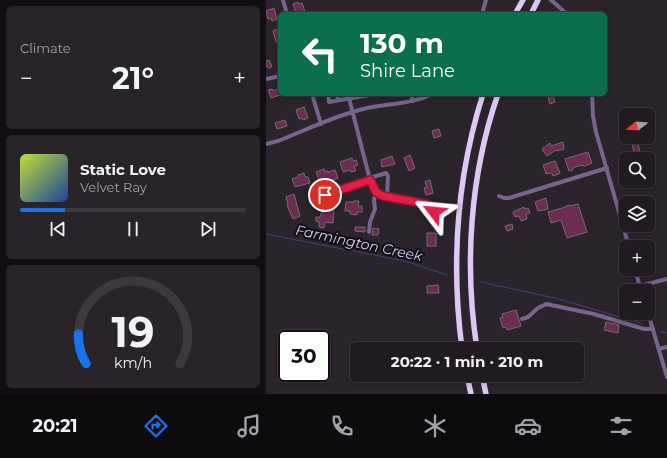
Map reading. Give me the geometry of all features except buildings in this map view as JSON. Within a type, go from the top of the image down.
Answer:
[{"type":"highway","points":[[516,12],[522,0]]},
{"type":"highway","points":[[532,12],[538,0]]},
{"type":"highway","points":[[461,342],[457,289],[458,219],[467,159],[482,96]]},
{"type":"highway","points":[[476,342],[471,289],[473,215],[483,152],[497,96]]},
{"type":"highway","points":[[468,382],[471,394]]},
{"type":"highway","points":[[483,382],[486,394]]},
{"type":"street","points":[[282,0],[286,12]]},
{"type":"street","points":[[482,12],[485,0]]},
{"type":"street","points":[[553,1],[566,12]]},
{"type":"street","points":[[266,79],[278,76]]},
{"type":"street","points":[[313,96],[321,124]]},
{"type":"street","points":[[328,96],[329,102],[348,96],[370,179],[376,192],[374,200],[375,209],[370,222],[370,232]]},
{"type":"street","points":[[337,96],[338,100]]},
{"type":"street","points":[[412,96],[413,101]]},
{"type":"street","points":[[266,144],[278,141],[351,112],[413,101],[427,96]]},
{"type":"street","points":[[592,96],[594,124],[627,240]]},
{"type":"street","points":[[499,196],[509,198],[607,168]]},
{"type":"street","points":[[312,199],[386,173],[388,176],[387,197]]},
{"type":"street","points":[[376,192],[387,197],[427,204],[432,207],[434,212]]},
{"type":"street","points":[[654,284],[667,279]]},
{"type":"street","points":[[522,319],[528,317],[538,308],[546,304],[594,314],[644,329],[653,330]]},
{"type":"street","points":[[650,320],[667,377]]},
{"type":"street","points":[[659,350],[667,347]]},
{"type":"waterway","name":"Farmington Creek","points":[[266,234],[405,261],[447,275]]},
{"type":"waterway","name":"Farmington Creek","points":[[481,282],[559,299],[643,324]]},
{"type":"waterway","name":"Farmington Creek","points":[[661,332],[667,333]]},
{"type":"route","points":[[325,195],[370,180],[376,192],[383,196],[427,204],[432,207],[434,212]]}]
